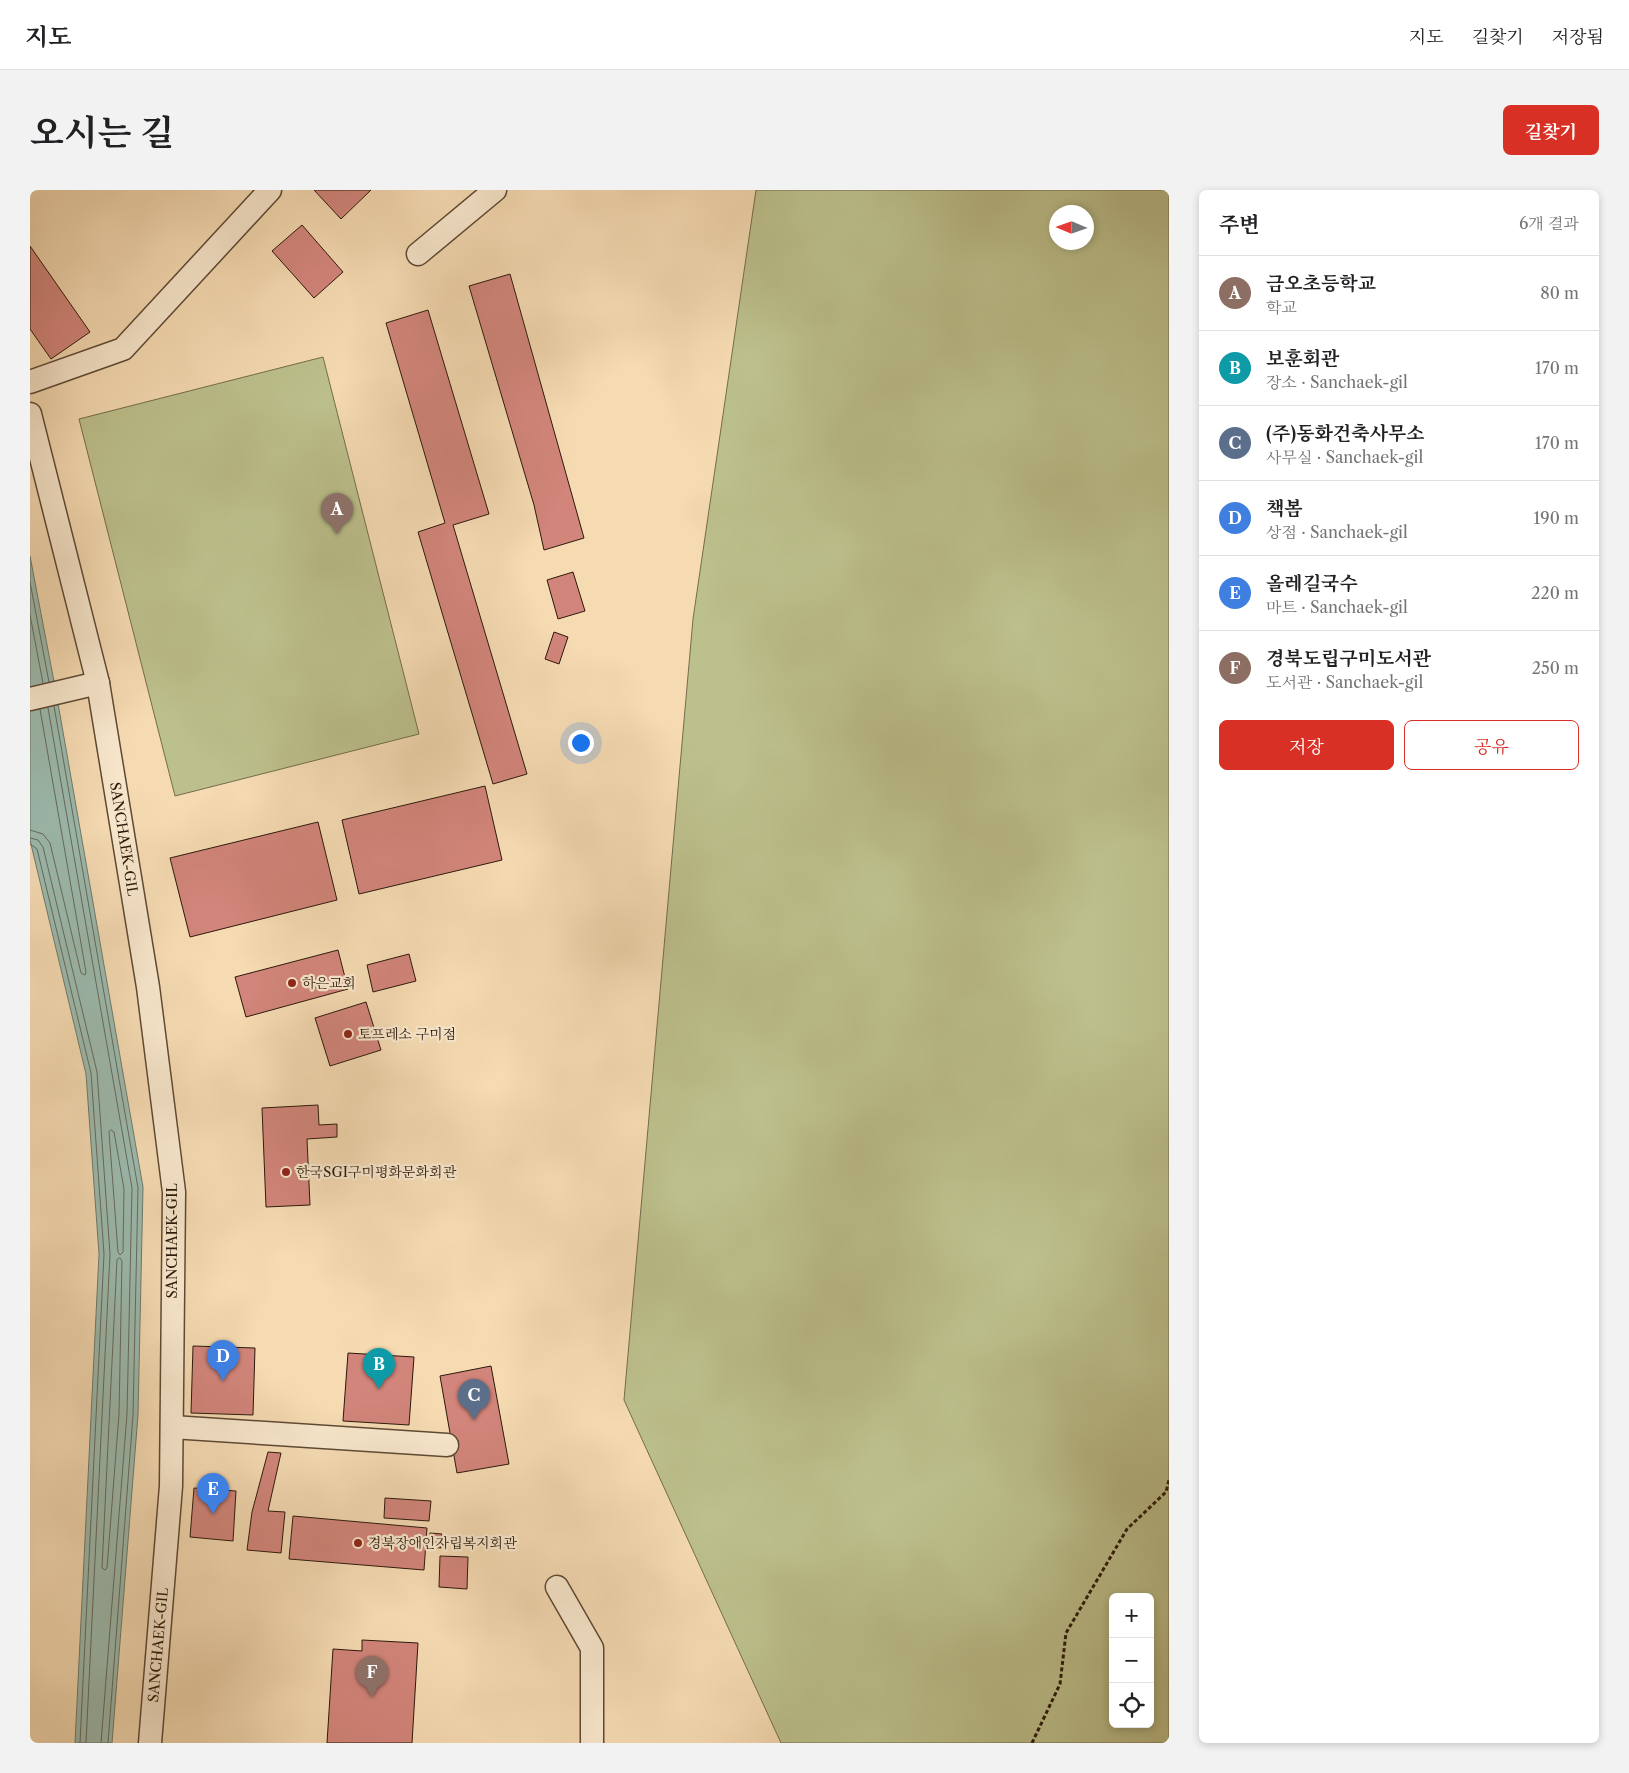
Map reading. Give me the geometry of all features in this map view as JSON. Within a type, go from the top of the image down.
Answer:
[{"type":"street","points":[[30,382],[123,349],[270,190]]},
{"type":"street","points":[[418,254],[495,190]]},
{"type":"street","name":"SANCHAEK-GIL","points":[[30,414],[98,683],[148,987],[174,1192],[171,1486],[150,1743]]},
{"type":"street","points":[[30,699],[98,683]]},
{"type":"street","points":[[172,1427],[447,1445]]},
{"type":"street","points":[[557,1587],[592,1648],[592,1743]]},
{"type":"path","points":[[1032,1743],[1060,1684],[1066,1633],[1127,1529],[1166,1492],[1169,1480]]},
{"type":"green space","points":[[756,190],[1169,190],[1169,1743],[781,1743],[624,1400],[693,619]]},
{"type":"green space","points":[[323,357],[419,734],[175,796],[79,419]]},
{"type":"water","points":[[30,556],[56,692],[143,1187],[138,1415],[112,1743],[75,1743],[99,1254],[86,1074],[30,840]]},
{"type":"building","points":[[314,190],[371,190],[341,219]]},
{"type":"building","points":[[302,225],[343,272],[314,298],[272,251]]},
{"type":"building","points":[[30,246],[90,332],[51,359],[30,329]]},
{"type":"building","points":[[510,274],[584,538],[544,550],[534,505],[469,286]]},
{"type":"building","points":[[428,310],[489,514],[453,525],[527,774],[493,784],[418,532],[445,523],[386,323]]},
{"type":"building","points":[[573,572],[585,611],[558,619],[547,580]]},
{"type":"building","points":[[554,632],[568,637],[559,664],[545,659]]},
{"type":"building","points":[[485,786],[502,860],[359,894],[342,820]]},
{"type":"building","points":[[318,822],[337,900],[190,937],[170,858]]},
{"type":"building","name":"하은교회","points":[[338,950],[348,989],[246,1017],[235,977]]},
{"type":"building","points":[[409,954],[416,981],[373,992],[367,965]]},
{"type":"building","name":"토프레소 구미점","points":[[366,1002],[381,1050],[330,1066],[315,1018]]},
{"type":"building","name":"한국SGI구미평화문화회관","points":[[318,1105],[319,1125],[337,1124],[337,1137],[307,1139],[310,1205],[266,1207],[262,1108]]},
{"type":"building","points":[[193,1346],[255,1348],[253,1415],[191,1413]]},
{"type":"building","points":[[348,1353],[414,1357],[409,1425],[343,1421]]},
{"type":"building","points":[[491,1366],[509,1464],[457,1473],[440,1376]]},
{"type":"building","points":[[268,1452],[281,1453],[268,1511],[285,1512],[281,1553],[247,1550],[252,1512]]},
{"type":"building","points":[[194,1488],[236,1491],[233,1541],[190,1537]]},
{"type":"building","points":[[385,1498],[431,1501],[429,1521],[384,1518]]},
{"type":"building","name":"경북장애인자립복지회관","points":[[293,1516],[427,1528],[424,1570],[289,1559]]},
{"type":"building","points":[[430,1533],[442,1534],[441,1548],[429,1547]]},
{"type":"building","points":[[440,1556],[468,1557],[467,1589],[439,1587]]},
{"type":"building","points":[[362,1640],[418,1643],[412,1743],[327,1743],[333,1649],[362,1651]]},
{"type":"place","name":"금오초등학교","points":[[337,534]]},
{"type":"place","name":"하은교회","points":[[292,983]]},
{"type":"place","name":"토프레소 구미점","points":[[348,1034]]},
{"type":"place","name":"한국SGI구미평화문화회관","points":[[286,1172]]},
{"type":"place","name":"책봄","points":[[223,1381]]},
{"type":"place","name":"보훈회관","points":[[379,1389]]},
{"type":"place","name":"(주)동화건축사무소","points":[[474,1420]]},
{"type":"place","name":"올레길국수","points":[[213,1514]]},
{"type":"place","name":"경북장애인자립복지회관","points":[[358,1543]]},
{"type":"place","name":"경북도립구미도서관","points":[[372,1697]]}]
